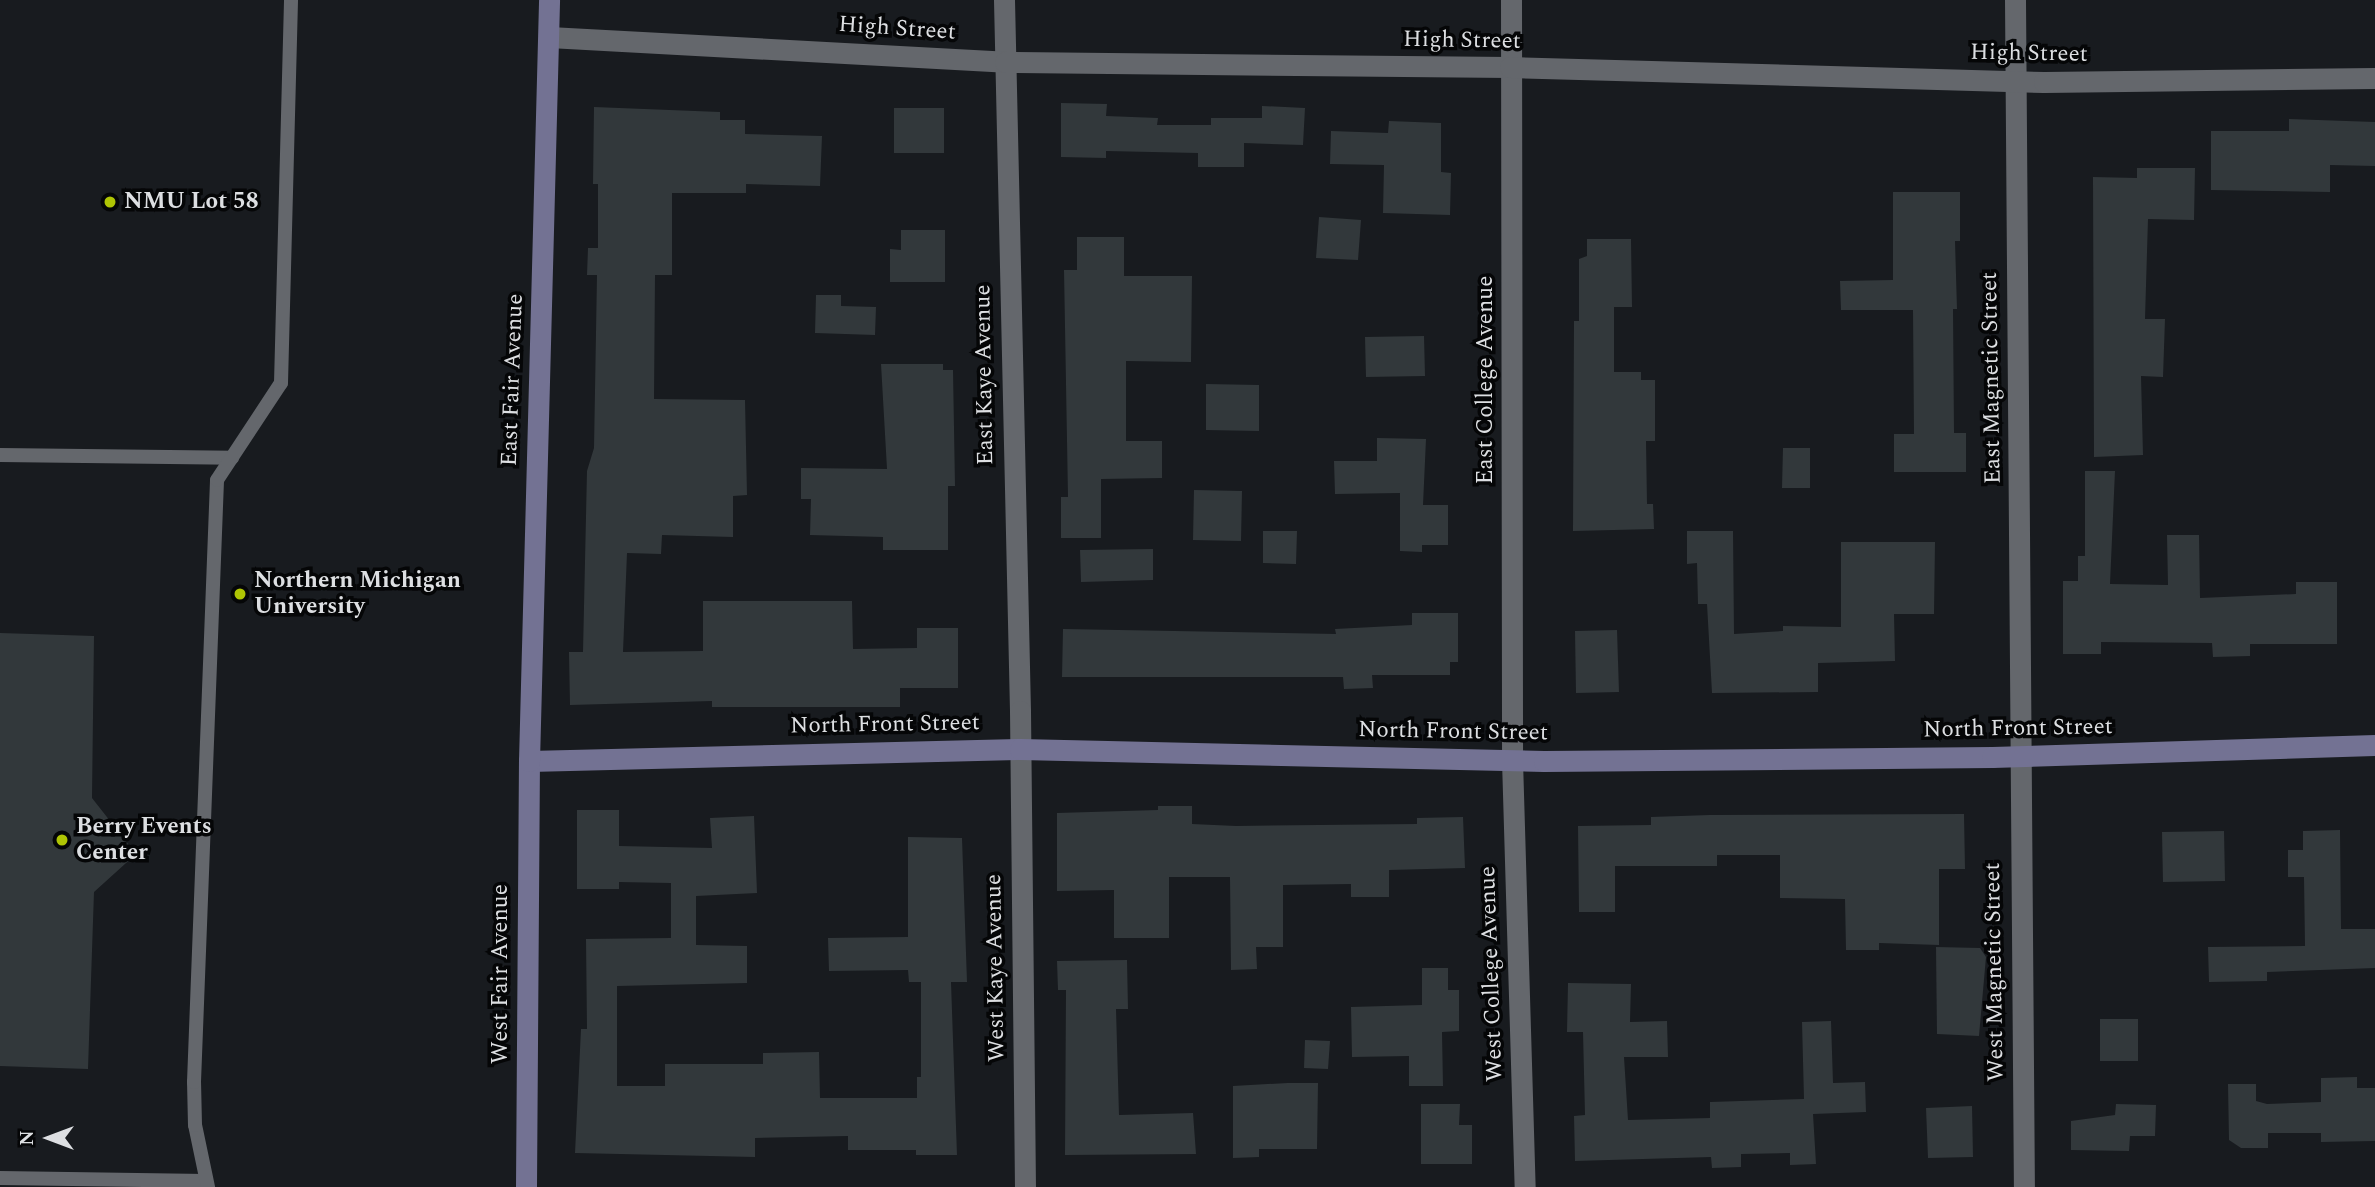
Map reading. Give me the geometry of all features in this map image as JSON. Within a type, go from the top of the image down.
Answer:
[{"type":"street","name":"East Fair Avenue","points":[[530,761],[549,0]]},
{"type":"street","name":"East Kaye Avenue","points":[[1004,0],[1020,749]]},
{"type":"street","name":"East College Avenue","points":[[1511,0],[1512,760]]},
{"type":"street","name":"East Magnetic Street","points":[[2015,0],[2019,755]]},
{"type":"street","name":"High Street","points":[[549,37],[1004,62],[1510,67],[2015,79],[2375,78]]},
{"type":"street","name":"North Front Street","points":[[530,761],[1020,749],[1512,760],[2019,755],[2375,745]]},
{"type":"street","name":"West Kaye Avenue","points":[[1020,749],[1025,1187]]},
{"type":"street","name":"West Magnetic Street","points":[[2019,755],[2024,1187]]},
{"type":"street","name":"West College Avenue","points":[[1512,760],[1525,1187]]},
{"type":"street","name":"West Fair Avenue","points":[[526,1187],[530,761]]},
{"type":"lane","points":[[0,1178],[207,1184],[195,1125],[194,1082],[217,480],[281,383],[291,0]]},
{"type":"lane","points":[[0,455],[232,458]]},
{"type":"building","points":[[1061,103],[1107,104],[1106,116],[1158,118],[1157,125],[1211,125],[1211,118],[1262,118],[1262,106],[1305,108],[1303,145],[1244,143],[1244,167],[1198,167],[1198,153],[1106,151],[1106,158],[1061,157]]},
{"type":"building","points":[[594,107],[720,112],[720,120],[745,120],[745,134],[822,136],[820,186],[746,184],[746,193],[672,193],[672,275],[655,275],[654,399],[745,400],[747,495],[733,496],[733,537],[662,535],[661,554],[627,553],[623,652],[703,651],[703,601],[852,601],[853,649],[917,648],[917,628],[958,628],[958,688],[900,688],[900,707],[712,707],[712,701],[570,705],[569,652],[583,652],[587,471],[594,448],[597,275],[587,275],[588,248],[598,248],[598,184],[593,184]]},
{"type":"building","points":[[894,108],[944,108],[944,153],[894,153]]},
{"type":"building","points":[[2289,119],[2375,122],[2375,166],[2330,165],[2330,192],[2211,190],[2211,131],[2289,131]]},
{"type":"building","points":[[1389,121],[1441,123],[1441,172],[1451,173],[1450,215],[1383,213],[1384,165],[1330,164],[1331,131],[1388,133]]},
{"type":"building","points":[[2137,168],[2195,168],[2194,220],[2148,219],[2145,319],[2165,319],[2163,377],[2141,376],[2143,455],[2094,457],[2093,177],[2137,178]]},
{"type":"building","points":[[1893,192],[1960,192],[1960,241],[1955,241],[1957,309],[1953,309],[1954,433],[1966,433],[1966,472],[1894,472],[1894,434],[1914,434],[1913,310],[1841,310],[1840,281],[1893,280]]},
{"type":"building","points":[[1319,217],[1361,220],[1358,260],[1316,258]]},
{"type":"building","points":[[901,230],[945,230],[945,282],[890,282],[890,249],[901,250]]},
{"type":"building","points":[[1077,237],[1124,237],[1124,276],[1192,276],[1191,362],[1126,361],[1126,441],[1162,441],[1162,478],[1101,479],[1101,538],[1061,538],[1061,497],[1068,497],[1064,270],[1077,270]]},
{"type":"building","points":[[1587,239],[1631,239],[1632,307],[1614,307],[1614,372],[1641,372],[1641,380],[1655,380],[1655,441],[1646,441],[1647,504],[1653,504],[1654,529],[1573,531],[1574,321],[1579,321],[1579,259],[1587,256]]},
{"type":"building","points":[[816,295],[841,295],[841,306],[876,307],[875,335],[815,333]]},
{"type":"building","points":[[1424,336],[1425,376],[1366,377],[1365,337]]},
{"type":"building","points":[[881,364],[943,364],[943,370],[953,370],[955,486],[948,486],[948,550],[883,550],[883,537],[810,535],[811,499],[801,499],[801,468],[887,469]]},
{"type":"building","points":[[1206,384],[1259,385],[1259,431],[1206,430]]},
{"type":"building","points":[[1377,438],[1426,439],[1423,505],[1448,505],[1448,545],[1422,545],[1422,552],[1400,551],[1400,493],[1335,494],[1334,461],[1377,461]]},
{"type":"building","points":[[1783,448],[1810,448],[1810,488],[1782,488]]},
{"type":"building","points":[[2085,471],[2115,471],[2110,584],[2168,585],[2167,535],[2199,535],[2200,598],[2296,594],[2296,582],[2337,582],[2337,644],[2250,644],[2250,656],[2213,657],[2212,643],[2101,642],[2101,654],[2063,654],[2063,581],[2078,581],[2078,556],[2085,556]]},
{"type":"building","points":[[1194,490],[1242,491],[1241,541],[1193,540]]},
{"type":"building","points":[[1263,531],[1297,531],[1296,564],[1263,563]]},
{"type":"building","points":[[1687,531],[1733,531],[1734,634],[1783,631],[1783,626],[1841,627],[1841,542],[1935,542],[1934,614],[1894,614],[1895,661],[1818,663],[1818,692],[1712,693],[1707,604],[1698,604],[1697,563],[1687,564]]},
{"type":"building","points":[[1153,549],[1153,580],[1081,582],[1080,550]]},
{"type":"building","points":[[1412,613],[1458,613],[1458,662],[1450,662],[1450,675],[1372,675],[1373,688],[1344,689],[1343,677],[1062,677],[1063,629],[1336,634],[1335,629],[1412,625]]},
{"type":"building","points":[[1617,630],[1619,692],[1576,693],[1575,631]]},
{"type":"building","name":"Berry Events Center","points":[[0,633],[94,636],[92,798],[136,854],[94,892],[88,1069],[0,1066]]},
{"type":"building","points":[[1158,806],[1192,806],[1192,824],[1236,826],[1417,824],[1417,818],[1463,817],[1465,868],[1389,870],[1389,897],[1351,897],[1351,884],[1283,885],[1283,947],[1256,947],[1257,969],[1231,970],[1230,877],[1169,877],[1169,938],[1114,938],[1114,890],[1057,891],[1057,813],[1158,810]]},
{"type":"building","points":[[577,810],[619,810],[619,846],[712,848],[710,818],[754,816],[757,893],[696,896],[696,945],[747,946],[747,983],[617,986],[617,1086],[665,1086],[665,1064],[763,1064],[763,1053],[819,1052],[820,1098],[917,1098],[917,1077],[921,1077],[921,982],[909,982],[908,970],[829,971],[828,938],[908,937],[908,837],[962,838],[967,982],[951,982],[957,1155],[916,1155],[916,1150],[848,1150],[848,1136],[755,1138],[755,1157],[575,1153],[581,1029],[587,1029],[586,939],[671,938],[671,883],[619,882],[619,889],[577,889]]},
{"type":"building","points":[[1964,814],[1965,869],[1939,869],[1939,945],[1879,943],[1879,950],[1846,950],[1845,899],[1780,898],[1780,855],[1717,855],[1717,866],[1615,866],[1615,912],[1579,912],[1578,826],[1651,825],[1651,817],[1710,815]]},
{"type":"building","points":[[2340,830],[2341,929],[2375,929],[2375,968],[2267,972],[2267,981],[2209,982],[2208,947],[2305,946],[2304,877],[2288,877],[2288,850],[2303,850],[2303,831]]},
{"type":"building","points":[[2224,831],[2225,881],[2163,882],[2162,832]]},
{"type":"building","points":[[1936,947],[1980,948],[1986,957],[1979,1036],[1937,1034]]},
{"type":"building","points":[[1127,960],[1128,1009],[1116,1009],[1119,1115],[1193,1113],[1196,1154],[1065,1155],[1066,990],[1058,990],[1057,961]]},
{"type":"building","points":[[1422,968],[1448,968],[1448,990],[1459,990],[1459,1031],[1442,1032],[1443,1086],[1409,1086],[1409,1056],[1352,1057],[1351,1007],[1422,1005]]},
{"type":"building","points":[[1568,983],[1631,984],[1630,1022],[1667,1021],[1668,1057],[1624,1057],[1628,1120],[1710,1118],[1710,1102],[1804,1099],[1802,1022],[1831,1021],[1833,1083],[1865,1082],[1866,1112],[1813,1114],[1816,1164],[1790,1165],[1790,1153],[1741,1154],[1741,1167],[1712,1168],[1711,1157],[1575,1161],[1574,1116],[1585,1115],[1583,1032],[1567,1032]]},
{"type":"building","points":[[2100,1019],[2138,1019],[2138,1061],[2100,1061]]},
{"type":"building","points":[[1305,1040],[1330,1041],[1328,1069],[1304,1068]]},
{"type":"building","points":[[2357,1077],[2357,1088],[2375,1088],[2375,1141],[2321,1142],[2321,1133],[2268,1133],[2268,1148],[2241,1148],[2229,1140],[2228,1084],[2256,1084],[2256,1101],[2267,1104],[2321,1102],[2321,1078]]},
{"type":"building","points":[[1318,1083],[1317,1149],[1259,1149],[1259,1157],[1233,1158],[1233,1086]]},
{"type":"building","points":[[1421,1104],[1460,1104],[1459,1125],[1472,1125],[1472,1164],[1421,1164]]},
{"type":"building","points":[[2116,1104],[2156,1105],[2155,1136],[2130,1136],[2129,1151],[2071,1150],[2071,1121],[2115,1115]]},
{"type":"building","points":[[1972,1106],[1973,1157],[1928,1158],[1926,1108]]},
{"type":"place","name":"NMU Lot 58","points":[[110,202]]},
{"type":"place","name":"Northern Michigan University","points":[[240,594]]},
{"type":"place","name":"Berry Events Center","points":[[62,840]]}]
